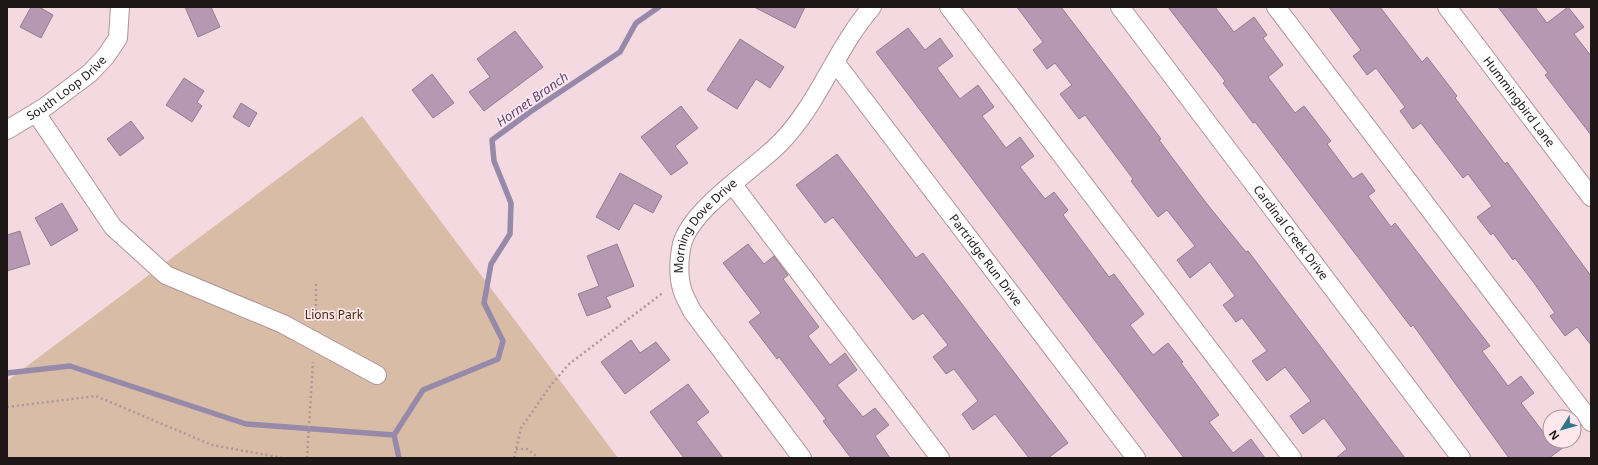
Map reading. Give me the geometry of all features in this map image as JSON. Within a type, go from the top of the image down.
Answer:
[{"type":"street","name":"South Loop Drive","points":[[7,130],[36,113],[90,73],[106,56],[118,38],[120,7]]},
{"type":"street","name":"Morning Dove Drive","points":[[802,458],[692,311],[681,289],[680,264],[682,243],[692,225],[706,207],[762,161],[782,141],[802,115],[846,42],[872,7]]},
{"type":"street","points":[[949,7],[1292,458]]},
{"type":"street","name":"Cardinal Creek Drive","points":[[1120,7],[1461,458]]},
{"type":"street","points":[[1276,7],[1591,422]]},
{"type":"street","name":"Hummingbird Lane","points":[[1447,7],[1591,197]]},
{"type":"street","name":"Partridge Run Drive","points":[[835,62],[1136,458]]},
{"type":"street","points":[[36,113],[113,227],[166,275],[283,324],[377,375]]},
{"type":"street","points":[[733,185],[940,458]]},
{"type":"path","points":[[514,458],[521,428],[551,385],[569,364],[681,280]]},
{"type":"path","points":[[7,407],[96,396],[212,445],[283,458]]},
{"type":"path","points":[[307,458],[309,416]]},
{"type":"path","points":[[516,449],[527,449],[539,458]]},
{"type":"green space","name":"Lions Park","points":[[362,116],[618,458],[7,458],[7,381]]},
{"type":"building","points":[[31,7],[39,7],[53,15],[41,38],[20,27]]},
{"type":"building","points":[[185,7],[211,7],[220,27],[198,37]]},
{"type":"building","points":[[754,7],[805,7],[795,28]]},
{"type":"building","points":[[1017,7],[1061,7],[1161,139],[1159,140],[1207,204],[1246,252],[1248,251],[1405,458],[1336,458],[1347,449],[1324,418],[1303,434],[1290,416],[1311,401],[1285,367],[1267,381],[1252,361],[1267,351],[1242,318],[1236,322],[1223,305],[1235,296],[1210,262],[1190,278],[1177,260],[1195,246],[1167,210],[1158,217],[1131,181],[1133,179],[1085,115],[1079,119],[1060,94],[1072,85],[1055,63],[1047,69],[1033,50],[1043,42]]},
{"type":"building","points":[[1168,7],[1215,7],[1234,32],[1254,17],[1267,35],[1263,38],[1283,65],[1268,77],[1295,113],[1304,106],[1331,141],[1327,144],[1353,179],[1362,173],[1375,191],[1368,196],[1391,227],[1395,223],[1490,346],[1482,351],[1508,386],[1521,376],[1534,393],[1521,403],[1542,430],[1542,449],[1561,449],[1549,458],[1509,458],[1413,325],[1411,327],[1255,122],[1253,123],[1223,83],[1225,81]]},
{"type":"building","points":[[1329,7],[1380,7],[1422,62],[1427,57],[1457,96],[1455,98],[1505,164],[1507,162],[1591,276],[1591,345],[1577,327],[1565,336],[1550,316],[1555,313],[1534,283],[1515,258],[1513,260],[1493,233],[1491,235],[1477,217],[1492,206],[1468,174],[1463,178],[1421,123],[1413,129],[1400,111],[1405,107],[1376,68],[1367,75],[1353,56],[1361,50]]},
{"type":"building","points":[[1498,7],[1535,7],[1547,23],[1568,7],[1584,27],[1574,34],[1591,56],[1591,135],[1545,75],[1548,73]]},
{"type":"building","points":[[908,28],[925,50],[940,38],[953,56],[937,68],[960,99],[978,85],[994,107],[982,116],[1006,148],[1020,137],[1034,156],[1020,167],[1045,199],[1054,192],[1068,210],[1063,215],[1109,277],[1114,274],[1144,314],[1130,325],[1153,355],[1168,343],[1183,362],[1181,363],[1219,415],[1209,422],[1233,453],[1251,439],[1265,458],[1184,458],[876,52]]},
{"type":"building","points":[[515,31],[543,67],[484,111],[469,92],[490,77],[477,59]]},
{"type":"building","points":[[740,39],[784,67],[770,88],[756,79],[737,109],[707,90]]},
{"type":"building","points":[[432,74],[454,103],[433,118],[412,90]]},
{"type":"building","points":[[184,78],[204,91],[197,102],[202,106],[192,122],[166,105]]},
{"type":"building","points":[[241,103],[257,113],[249,127],[233,117]]},
{"type":"building","points":[[681,106],[698,128],[675,146],[688,163],[671,175],[641,137]]},
{"type":"building","points":[[131,121],[144,138],[120,156],[107,139]]},
{"type":"building","points":[[837,154],[916,258],[923,253],[1068,443],[1048,458],[1029,458],[995,414],[973,430],[962,414],[978,401],[954,369],[946,374],[933,357],[948,345],[923,313],[913,320],[833,217],[825,223],[796,185]]},
{"type":"building","points":[[620,173],[662,196],[653,213],[634,203],[619,230],[596,217]]},
{"type":"building","points":[[62,203],[78,230],[51,246],[35,218]]},
{"type":"building","points":[[20,231],[30,264],[7,271],[7,235]]},
{"type":"building","points":[[617,244],[634,286],[606,297],[611,307],[587,316],[578,294],[599,286],[587,256]]},
{"type":"building","points":[[748,244],[764,264],[774,256],[788,275],[783,279],[819,327],[808,336],[830,365],[845,353],[857,370],[837,385],[863,417],[875,408],[889,425],[875,436],[890,458],[851,458],[823,421],[826,419],[779,357],[777,359],[749,322],[761,313],[723,263]]},
{"type":"building","points":[[631,340],[640,353],[656,342],[670,360],[625,394],[601,362]]},
{"type":"building","points":[[688,384],[709,412],[696,422],[723,458],[684,458],[650,412]]},
{"type":"waterway","name":"Hornet Branch","points":[[399,458],[394,435],[423,390],[498,359],[503,341],[484,303],[491,264],[510,234],[511,203],[494,161],[492,140],[530,112],[620,52],[636,23],[659,7]]},
{"type":"waterway","points":[[7,373],[70,366],[246,424],[394,435]]}]
